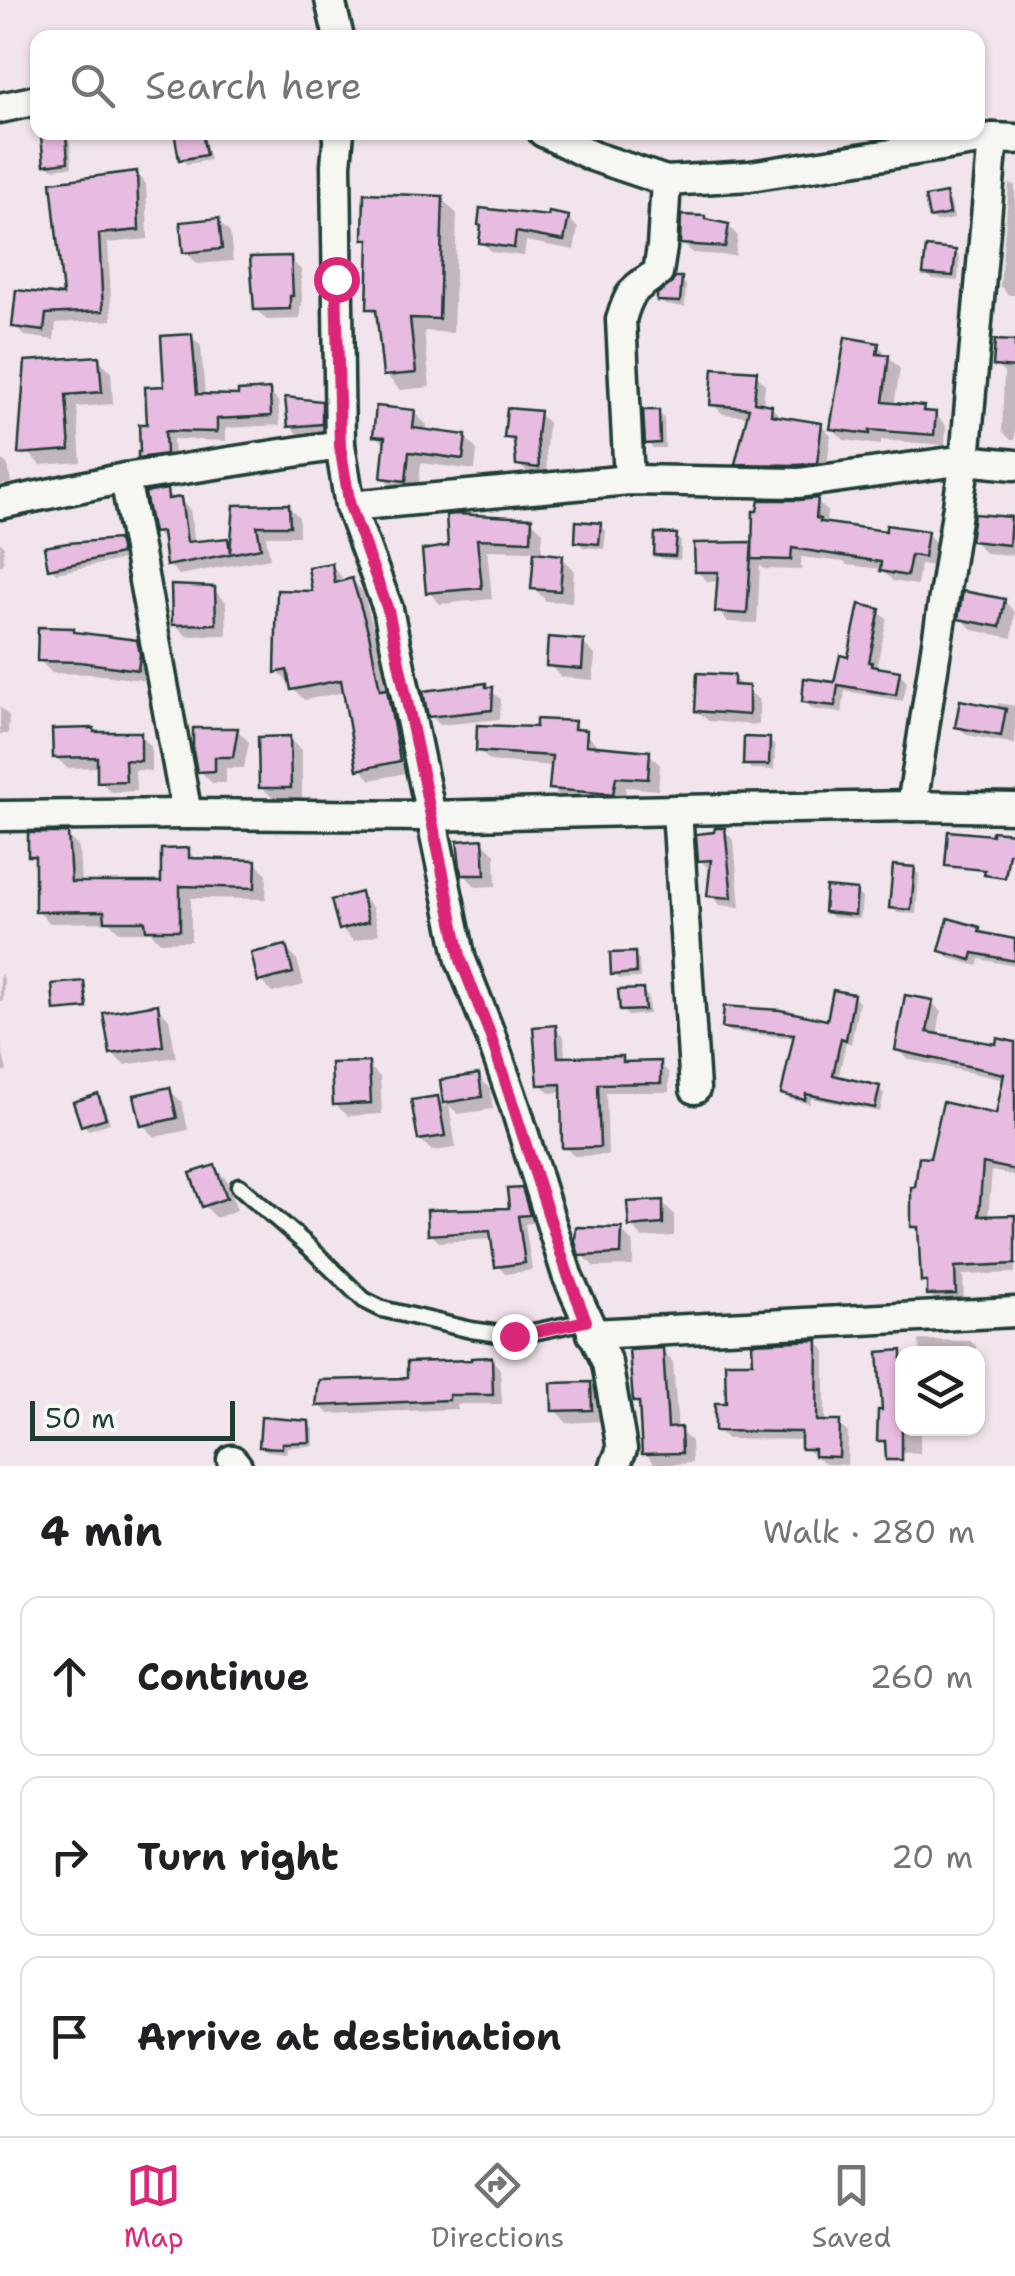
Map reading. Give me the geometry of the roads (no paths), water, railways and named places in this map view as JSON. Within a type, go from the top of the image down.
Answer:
[{"type":"street","points":[[330,0],[337,30]]},
{"type":"street","points":[[0,108],[30,102]]},
{"type":"street","points":[[559,140],[592,156],[666,181],[750,176],[1004,138],[964,460],[912,806]]},
{"type":"street","points":[[339,140],[340,446],[350,506],[388,610],[461,960],[497,1053],[568,1275],[607,1363],[622,1449],[615,1466]]},
{"type":"street","points":[[629,480],[621,320],[634,287],[658,273],[666,181]]},
{"type":"street","points":[[0,504],[125,478],[340,446]]},
{"type":"street","points":[[350,506],[629,480],[799,482],[964,460],[1015,465]]},
{"type":"street","points":[[125,478],[186,814]]},
{"type":"street","points":[[0,816],[429,816],[912,806],[1015,808]]},
{"type":"street","points":[[677,810],[695,1089]]},
{"type":"street","points":[[589,1328],[1015,1312]]},
{"type":"lane","points":[[239,1186],[364,1300],[382,1310],[514,1336],[589,1328]]}]
